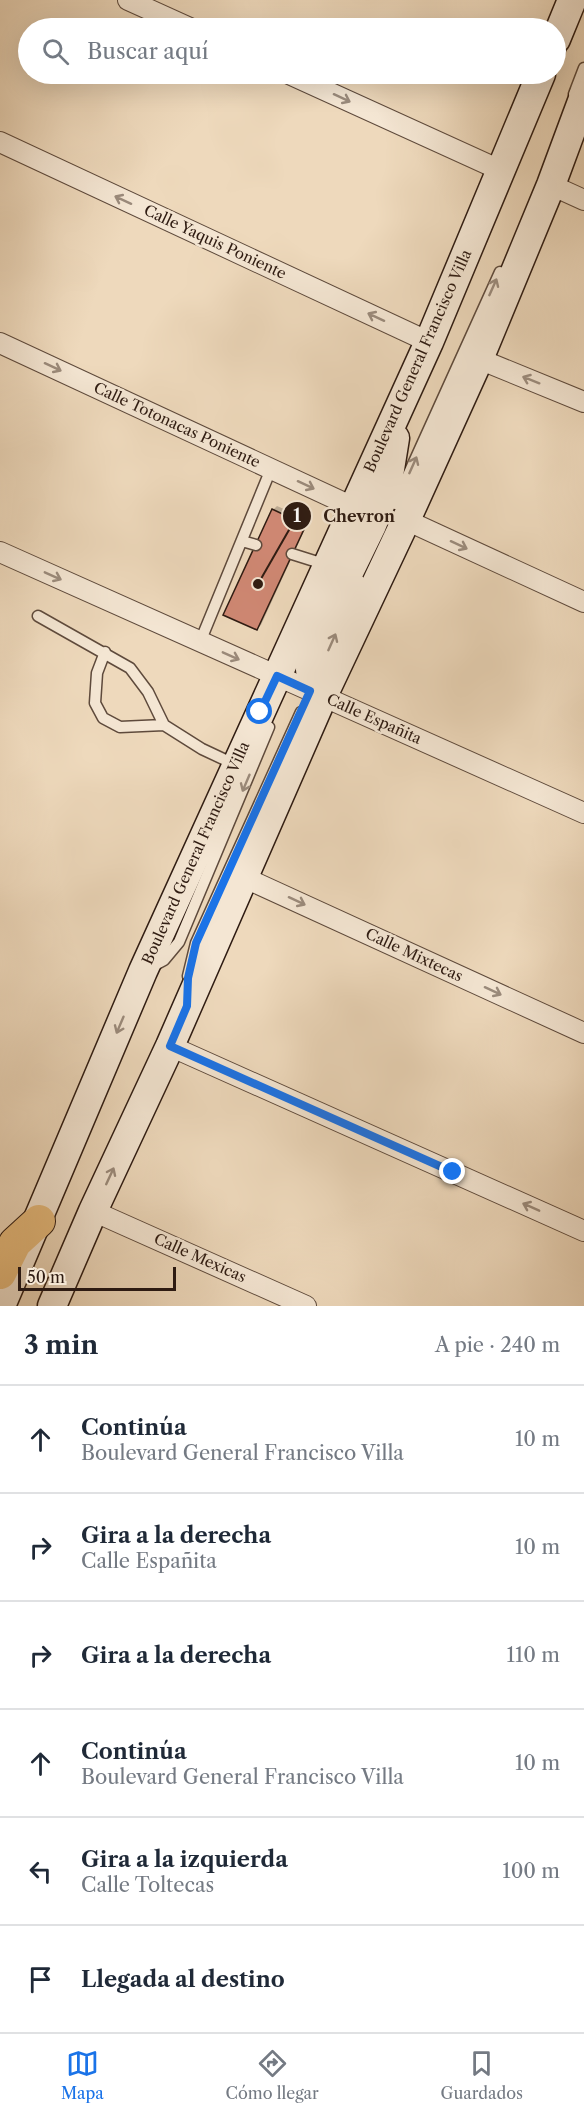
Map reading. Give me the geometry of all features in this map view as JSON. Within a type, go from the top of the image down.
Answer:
[{"type":"main road","points":[[564,18],[571,1]]},
{"type":"main road","name":"Boulevard General Francisco Villa","points":[[52,1306],[93,1211],[170,1046],[243,877],[299,681],[327,565],[353,507],[397,434],[429,342],[537,84]]},
{"type":"main road","name":"Boulevard General Francisco Villa","points":[[1,1306],[39,1221],[143,971],[236,765],[299,681],[397,520],[479,359],[551,185],[584,96]]},
{"type":"main road","points":[[299,681],[310,670],[311,650],[372,525],[387,488],[397,434]]},
{"type":"main road","points":[[0,1273],[15,1243],[39,1221]]},
{"type":"street","points":[[128,0],[168,18]]},
{"type":"street","points":[[311,84],[500,171]]},
{"type":"street","name":"Calle Yaquis Poniente","points":[[0,142],[429,342]]},
{"type":"street","points":[[551,185],[584,200]]},
{"type":"street","name":"Calle Totonacas Poniente","points":[[0,343],[353,507]]},
{"type":"street","points":[[479,359],[584,402]]},
{"type":"street","points":[[397,520],[584,602]]},
{"type":"street","name":"Calle Españita","points":[[0,552],[200,642],[299,681],[584,813]]},
{"type":"street","name":"Calle Mixtecas","points":[[243,877],[584,1033]]},
{"type":"street","points":[[170,1046],[584,1231]]},
{"type":"street","name":"Calle Mexicas","points":[[93,1211],[306,1306]]},
{"type":"lane","points":[[566,20],[571,1]]},
{"type":"lane","points":[[560,128],[584,68]]},
{"type":"lane","points":[[420,388],[547,84]]},
{"type":"lane","points":[[397,520],[505,260]]},
{"type":"lane","points":[[200,642],[271,469]]},
{"type":"lane","points":[[242,541],[256,545]]},
{"type":"lane","points":[[292,554],[327,565]]},
{"type":"lane","points":[[187,1006],[188,978],[196,943],[299,681],[364,573]]},
{"type":"lane","points":[[38,616],[130,668],[148,692],[164,725],[202,749],[236,765]]},
{"type":"lane","points":[[105,652],[97,673],[95,703],[103,718],[120,727],[164,725]]},
{"type":"lane","points":[[143,971],[164,960],[179,942],[275,714]]},
{"type":"building","points":[[272,509],[306,525],[257,630],[223,615]]},
{"type":"place","name":"Chevron","points":[[258,584]]},
{"type":"route","points":[[260,712],[277,676],[310,691],[196,943],[188,978],[187,1006],[170,1046],[453,1172]]}]
